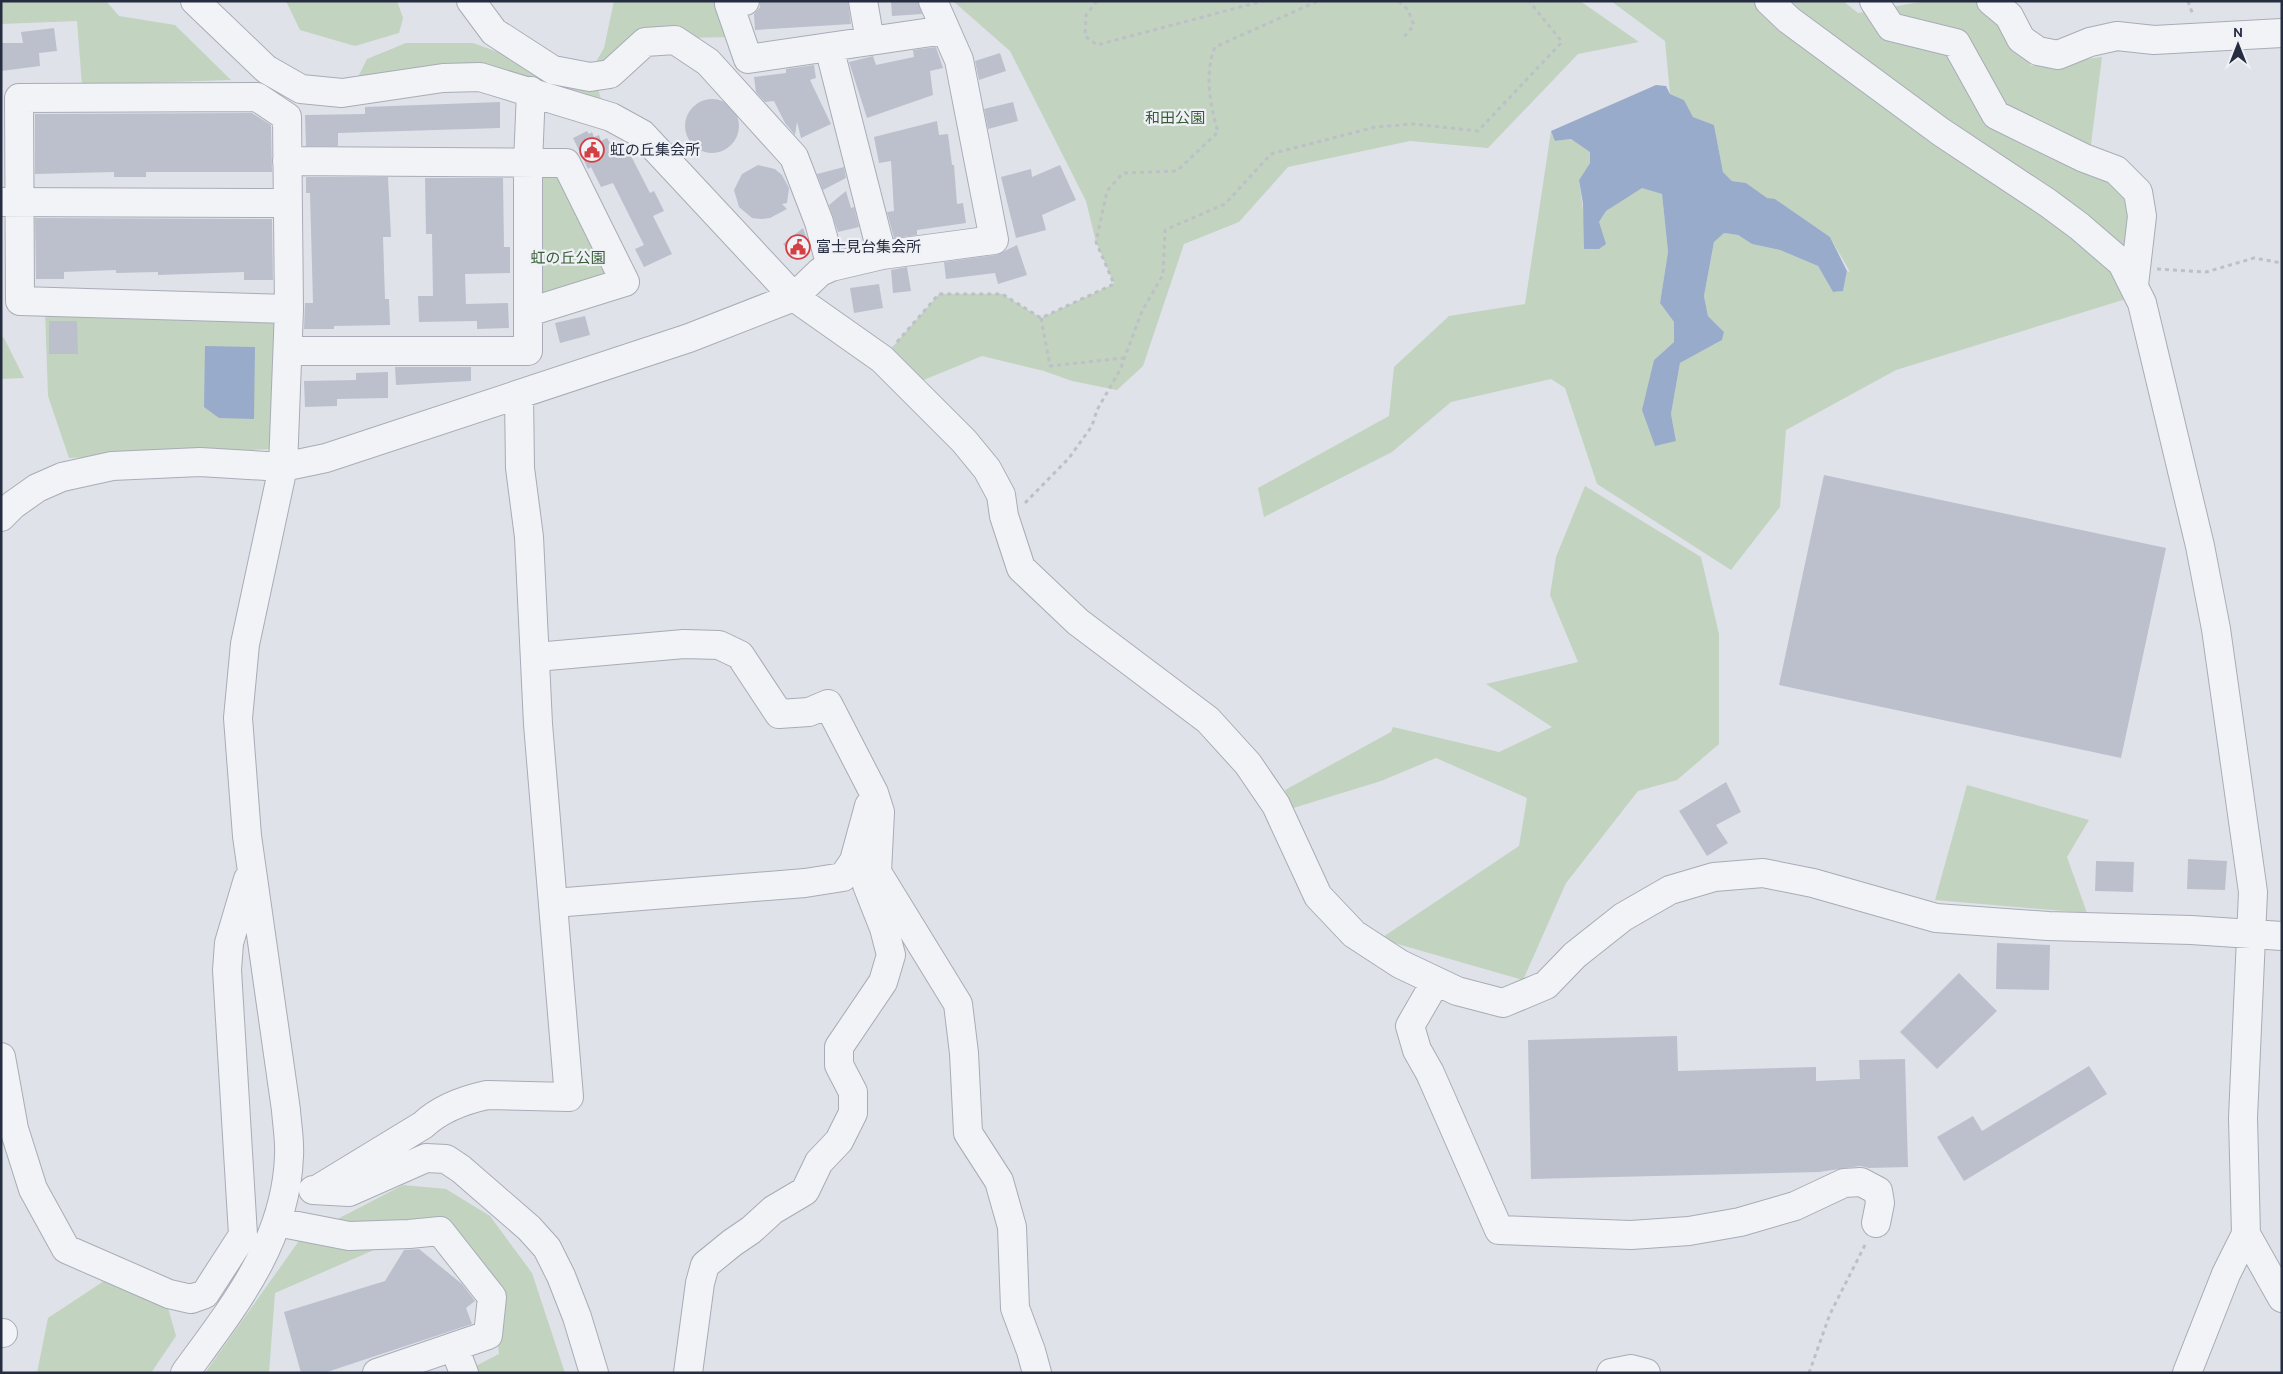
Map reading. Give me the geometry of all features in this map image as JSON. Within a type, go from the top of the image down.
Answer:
[{"type":"street","points":[[195,1],[266,69],[301,89],[342,93],[443,78],[480,76],[611,117],[642,134],[794,298],[882,359],[964,441],[987,469],[1000,495],[1004,516],[1021,568],[1045,593],[1078,622],[1208,720],[1248,764],[1276,805],[1318,896],[1354,934],[1400,964],[1457,991],[1503,1003],[1546,985],[1575,955],[1623,917],[1670,890],[1714,877],[1763,872],[1813,883],[1936,918],[2048,926],[2191,930],[2282,936]]},
{"type":"street","points":[[471,1],[494,32],[553,70],[590,78],[610,74],[645,42],[675,40],[708,62],[794,156],[819,222],[831,266]]},
{"type":"street","points":[[745,1],[730,4],[748,60],[945,30]]},
{"type":"street","points":[[863,1],[870,41]]},
{"type":"street","points":[[1,517],[13,505],[45,484],[62,477],[112,466],[200,462],[283,467],[326,458],[519,396],[689,338],[794,298],[820,272],[831,266],[882,255],[994,240],[959,60],[933,1]]},
{"type":"street","points":[[1769,1],[1790,20],[1941,132],[2079,226],[2135,276]]},
{"type":"street","points":[[1874,1],[1891,27],[1956,43],[1996,115],[2084,158],[2116,170],[2138,192],[2142,216],[2135,276],[2200,546],[2216,629],[2253,892],[2243,1118],[2246,1234],[2282,1298]]},
{"type":"street","points":[[1991,1],[2009,16],[2021,39],[2038,51],[2058,55],[2090,42],[2117,36],[2154,40],[2282,33]]},
{"type":"street","points":[[829,47],[882,255]]},
{"type":"street","points":[[288,351],[528,351],[528,162],[531,91]]},
{"type":"street","points":[[185,1373],[227,1316],[262,1260],[277,1222],[286,1190],[289,1154],[286,1110],[259,934],[242,790],[238,718],[245,644],[283,467],[289,309],[287,117],[257,97],[10,98],[10,202],[20,301],[289,309]]},
{"type":"street","points":[[287,161],[566,162],[625,282],[529,312]]},
{"type":"street","points":[[10,202],[287,203]]},
{"type":"street","points":[[318,1189],[424,1125],[434,1114],[475,1098],[487,1095],[569,1097],[538,724],[529,537],[520,468],[519,396]]},
{"type":"street","points":[[536,657],[684,644],[719,645],[740,655],[779,714],[808,712],[828,704],[874,792],[880,812],[877,872],[958,1004],[964,1053],[968,1133],[999,1181],[1012,1227],[1015,1308],[1037,1373]]},
{"type":"street","points":[[554,903],[805,883],[843,877],[854,860],[874,792]]},
{"type":"street","points":[[1,1057],[14,1129],[33,1189],[66,1249],[169,1294],[191,1299],[205,1294],[243,1235],[227,970],[229,943],[252,866]]},
{"type":"street","points":[[688,1373],[700,1282],[706,1265],[773,1210],[805,1191],[819,1162],[838,1141],[853,1113],[853,1092],[839,1065],[839,1047],[883,982],[891,955],[884,928],[867,885],[877,872]]},
{"type":"street","points":[[1436,981],[1410,1026],[1417,1050],[1430,1073],[1499,1230],[1631,1235],[1688,1231],[1740,1222],[1795,1206],[1844,1183],[1862,1182],[1878,1192],[1880,1203],[1876,1223]]},
{"type":"street","points":[[286,1190],[318,1189],[349,1192],[426,1158],[446,1159],[461,1169],[529,1228],[547,1248],[561,1276],[577,1317],[594,1373]]},
{"type":"street","points":[[277,1222],[349,1236],[440,1231],[492,1297],[488,1335],[377,1373]]},
{"type":"street","points":[[2187,1373],[2226,1274],[2246,1234]]},
{"type":"street","points":[[454,1347],[464,1373]]},
{"type":"street","points":[[1611,1373],[1631,1370],[1646,1373]]},
{"type":"path","points":[[1097,1],[1086,15],[1085,36],[1097,45],[1263,1]]},
{"type":"path","points":[[1041,318],[1114,284],[1096,242],[1107,191],[1123,173],[1177,171],[1218,132],[1209,100],[1209,61],[1215,48],[1318,1]]},
{"type":"path","points":[[1399,1],[1408,10],[1414,25],[1403,38]]},
{"type":"path","points":[[1004,516],[1028,501],[1069,458],[1092,426],[1097,410],[1120,370],[1142,311],[1163,275],[1165,230],[1225,204],[1271,154],[1376,127],[1414,124],[1478,131],[1562,42],[1529,1]]},
{"type":"path","points":[[2135,276],[2206,272],[2254,258],[2282,263]]},
{"type":"path","points":[[882,359],[939,294],[1002,294],[1041,318],[1050,366],[1124,358]]},
{"type":"path","points":[[1809,1373],[1830,1314],[1876,1223]]},
{"type":"green space","points":[[1,1],[106,1],[119,16],[175,25],[231,80],[82,85],[77,21],[1,24]]},
{"type":"green space","points":[[286,1],[397,1],[403,18],[399,33],[355,46],[300,30]]},
{"type":"green space","points":[[614,1],[720,1],[730,37],[689,38],[589,74],[604,48]]},
{"type":"green space","name":"和田公園","points":[[953,1],[1580,1],[1639,42],[1578,54],[1488,148],[1410,141],[1288,167],[1239,222],[1184,244],[1143,366],[1117,390],[1072,381],[1044,371],[982,356],[909,386],[882,359],[939,294],[1002,294],[1041,318],[1114,284],[1096,242],[1086,201],[1010,51]]},
{"type":"green space","points":[[1611,1],[1843,1],[1858,13],[1926,1],[1976,1],[2001,14],[2031,66],[2102,57],[2090,152],[2130,194],[2126,299],[1896,370],[1786,430],[1780,507],[1731,570],[1597,484],[1565,388],[1551,379],[1451,402],[1392,452],[1264,517],[1258,488],[1389,416],[1394,367],[1449,316],[1525,304],[1551,131],[1556,141],[1571,139],[1590,151],[1590,163],[1579,180],[1584,218],[1599,222],[1606,211],[1642,187],[1662,194],[1668,252],[1660,303],[1674,322],[1674,342],[1654,360],[1676,441],[1671,414],[1680,363],[1722,340],[1724,332],[1708,316],[1704,296],[1714,242],[1723,233],[1738,235],[1752,244],[1780,250],[1818,266],[1833,292],[1843,291],[1847,271],[1850,272],[1830,237],[1775,199],[1767,199],[1746,183],[1732,181],[1723,172],[1714,125],[1693,117],[1684,100],[1670,94],[1665,41]]},
{"type":"green space","points":[[406,43],[473,43],[598,89],[601,99],[472,64],[356,81],[367,59]]},
{"type":"green space","name":"虹の丘公園","points":[[544,170],[561,174],[607,266],[605,279],[549,297],[536,290],[536,183]]},
{"type":"green space","points":[[45,310],[278,314],[272,449],[69,458],[48,396]]},
{"type":"green space","points":[[1,336],[4,338],[24,378],[1,379]]},
{"type":"green space","points":[[1585,486],[1701,557],[1719,634],[1719,744],[1677,780],[1638,791],[1566,883],[1523,980],[1380,939],[1519,846],[1527,798],[1436,758],[1381,781],[1290,809],[1285,790],[1391,732],[1393,727],[1499,752],[1552,727],[1486,684],[1578,662],[1550,595],[1556,557]]},
{"type":"green space","points":[[1967,785],[2089,820],[2067,857],[2087,913],[1935,900]]},
{"type":"green space","points":[[403,1185],[446,1189],[490,1216],[532,1273],[565,1373],[462,1373],[499,1354],[493,1306],[429,1226],[275,1293],[269,1373],[205,1373],[301,1238]]},
{"type":"green space","points":[[104,1281],[165,1297],[176,1336],[151,1373],[37,1373],[48,1318]]},
{"type":"water","points":[[1656,85],[1666,86],[1670,94],[1684,100],[1693,117],[1714,125],[1723,172],[1732,181],[1746,183],[1767,198],[1775,199],[1830,237],[1847,271],[1843,291],[1833,292],[1818,266],[1780,250],[1752,244],[1738,235],[1724,233],[1714,242],[1704,296],[1708,316],[1724,332],[1722,340],[1680,363],[1671,414],[1676,441],[1655,446],[1642,410],[1654,360],[1674,342],[1674,322],[1660,303],[1668,252],[1662,194],[1642,188],[1606,211],[1599,222],[1606,244],[1599,249],[1584,249],[1583,204],[1579,180],[1590,163],[1590,152],[1571,139],[1555,141],[1551,131]]},
{"type":"water","points":[[205,346],[255,347],[254,419],[219,418],[204,407]]},
{"type":"building","points":[[848,1],[851,24],[755,30],[754,14],[760,7],[760,2]]},
{"type":"building","points":[[891,1],[918,1],[922,14],[892,16]]},
{"type":"building","points":[[54,28],[57,51],[39,53],[40,66],[1,71],[1,43],[23,43],[21,32]]},
{"type":"building","points":[[936,47],[943,68],[930,71],[933,95],[867,118],[849,62],[873,56],[876,65],[914,57],[913,50]]},
{"type":"building","points":[[1000,53],[1006,71],[979,80],[975,61]]},
{"type":"building","points":[[814,65],[816,78],[810,80],[831,124],[801,138],[797,122],[795,135],[785,123],[774,101],[765,102],[756,92],[754,77],[786,73],[786,69]]},
{"type":"building","points":[[712,99],[722,101],[731,107],[737,116],[739,126],[737,136],[731,145],[722,151],[712,153],[702,151],[693,145],[687,136],[685,126],[687,116],[693,107],[702,101]]},
{"type":"building","points":[[500,102],[500,128],[338,133],[338,146],[306,146],[305,115],[365,114],[365,107]]},
{"type":"building","points":[[1013,102],[1018,121],[988,129],[984,109]]},
{"type":"building","points":[[252,113],[271,125],[272,172],[146,172],[146,177],[114,177],[114,172],[35,174],[35,114]]},
{"type":"building","points":[[937,121],[939,135],[948,134],[952,165],[954,165],[957,204],[963,203],[966,223],[917,230],[917,235],[894,238],[887,212],[894,211],[891,161],[879,163],[874,137]]},
{"type":"building","points":[[587,131],[589,134],[592,132],[594,137],[599,135],[601,141],[607,138],[618,157],[629,152],[650,193],[654,191],[664,211],[653,216],[672,254],[644,267],[635,249],[644,245],[613,183],[601,187],[591,167],[588,169],[573,138]]},
{"type":"building","points":[[758,165],[775,169],[782,175],[789,188],[787,203],[782,204],[787,209],[770,218],[752,218],[739,207],[734,190],[742,174]]},
{"type":"building","points":[[1060,165],[1076,200],[1042,215],[1046,230],[1016,238],[1001,177],[1031,169],[1032,177]]},
{"type":"building","points":[[844,167],[846,178],[823,190],[817,174]]},
{"type":"building","points":[[306,177],[388,177],[391,237],[383,237],[385,299],[389,299],[390,325],[334,326],[334,329],[304,329],[305,303],[313,303],[310,193],[306,193]]},
{"type":"building","points":[[425,178],[503,178],[504,247],[510,247],[510,273],[465,274],[466,304],[508,303],[509,328],[477,329],[477,321],[419,322],[418,296],[433,296],[432,234],[426,234]]},
{"type":"building","points":[[846,191],[851,208],[854,207],[859,227],[838,232],[829,205]]},
{"type":"building","points":[[35,218],[272,219],[273,280],[244,280],[244,272],[158,275],[158,272],[116,273],[116,270],[64,272],[64,279],[36,279]]},
{"type":"building","points":[[803,228],[810,249],[797,260],[783,244]]},
{"type":"building","points":[[1017,245],[1027,275],[998,284],[995,273],[946,279],[944,262],[996,255]]},
{"type":"building","points":[[907,267],[911,291],[893,293],[891,270]]},
{"type":"building","points":[[879,284],[883,308],[854,313],[850,288]]},
{"type":"building","points":[[585,316],[590,335],[560,343],[555,323]]},
{"type":"building","points":[[49,321],[77,321],[78,354],[49,354]]},
{"type":"building","points":[[395,367],[471,367],[471,381],[396,385]]},
{"type":"building","points":[[388,372],[388,398],[337,399],[337,406],[305,407],[304,381],[356,380],[356,373]]},
{"type":"building","points":[[1824,475],[2166,548],[2121,758],[1779,685]]},
{"type":"building","points":[[1726,782],[1741,812],[1716,825],[1728,843],[1707,856],[1679,811]]},
{"type":"building","points":[[2188,859],[2227,861],[2225,890],[2187,889]]},
{"type":"building","points":[[2096,861],[2134,862],[2133,892],[2095,891]]},
{"type":"building","points":[[1997,943],[2050,945],[2049,990],[1996,989]]},
{"type":"building","points":[[1959,973],[1997,1011],[1937,1069],[1900,1032]]},
{"type":"building","points":[[1677,1036],[1678,1071],[1816,1067],[1816,1081],[1860,1079],[1859,1060],[1905,1059],[1908,1167],[1869,1168],[1860,1166],[1819,1172],[1531,1179],[1528,1040]]},
{"type":"building","points":[[2089,1066],[2107,1094],[1964,1181],[1937,1137],[1973,1116],[1982,1131]]},
{"type":"building","points":[[419,1249],[462,1284],[475,1301],[466,1308],[472,1324],[324,1373],[301,1373],[284,1312],[385,1281],[404,1250]]},
{"type":"place","name":"虹の丘集会所","points":[[592,150]]},
{"type":"place","name":"富士見台集会所","points":[[798,247]]}]
